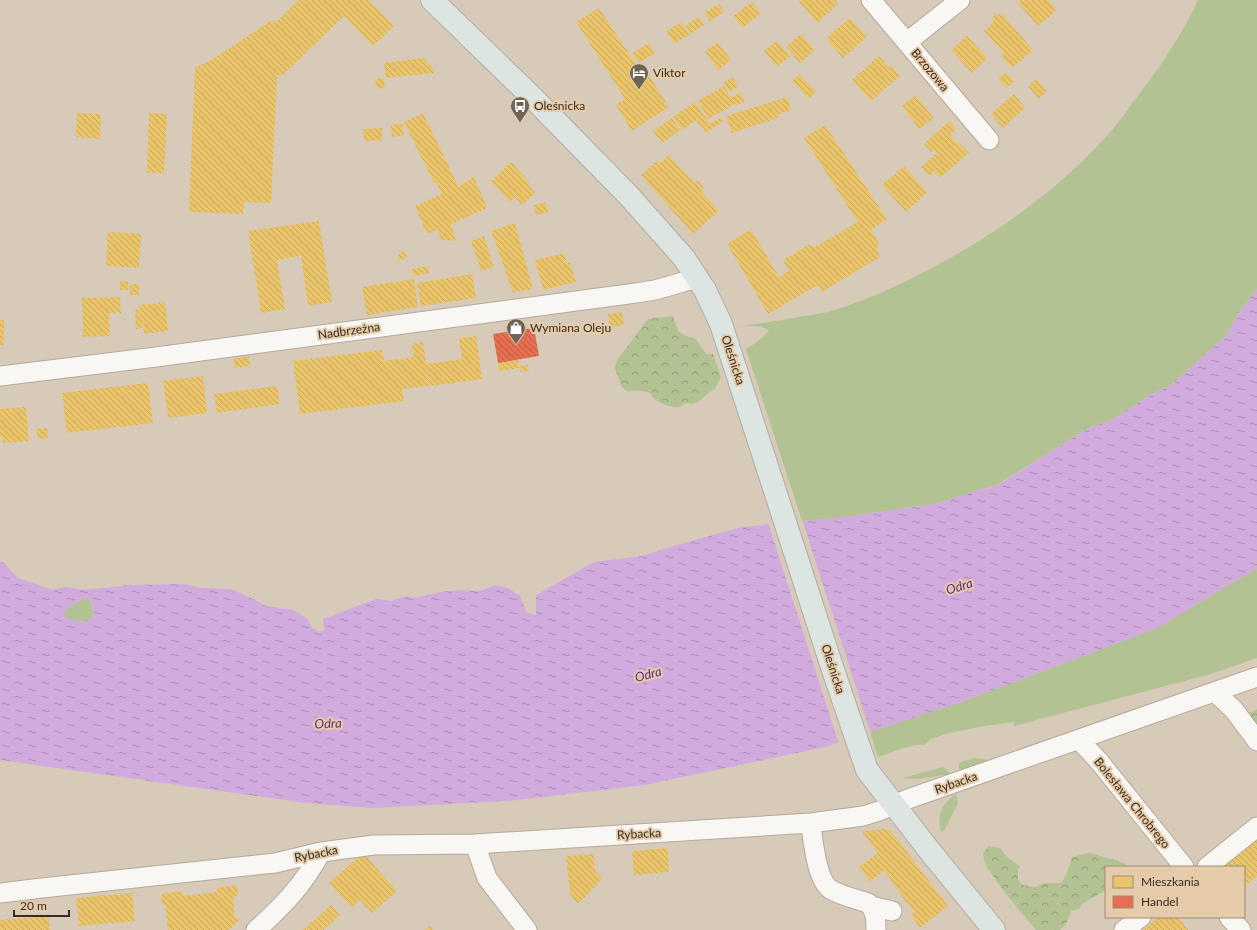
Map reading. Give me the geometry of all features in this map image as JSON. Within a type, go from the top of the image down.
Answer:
[{"type":"main road","name":"Oleśnicka","points":[[432,0],[532,97],[630,196],[684,258],[705,290],[717,313],[731,352],[858,746],[867,770],[894,805]]},
{"type":"main road","points":[[894,805],[994,930]]},
{"type":"street","name":"Brzozowa","points":[[871,0],[989,140]]},
{"type":"street","points":[[907,42],[960,0]]},
{"type":"street","name":"Nadbrzeżna","points":[[0,376],[156,357],[628,294],[655,290],[697,278]]},
{"type":"street","name":"Rybacka","points":[[0,893],[275,863],[320,852],[374,845],[475,844],[811,823],[863,816],[1257,677]]},
{"type":"street","points":[[1215,692],[1234,710],[1257,741]]},
{"type":"street","name":"Bolesława Chrobrego","points":[[1079,740],[1098,760],[1183,866]]},
{"type":"street","points":[[811,823],[816,854],[826,886],[842,894],[868,903],[871,906],[892,911]]},
{"type":"street","points":[[1208,866],[1257,827]]},
{"type":"street","points":[[475,844],[487,878],[527,930]]},
{"type":"street","points":[[256,930],[278,910],[294,892],[315,863],[320,852]]},
{"type":"street","points":[[871,906],[876,918],[876,930]]},
{"type":"street","points":[[1124,930],[1140,918]]},
{"type":"street","points":[[1230,918],[1241,930]]},
{"type":"green space","points":[[1198,0],[1257,0],[1257,289],[1237,316],[1225,337],[1171,385],[1150,395],[1112,420],[1089,428],[995,486],[935,504],[837,518],[802,521],[746,349],[757,342],[769,331],[758,326],[739,327],[828,312],[863,300],[905,282],[945,261],[1009,221],[1069,174],[1110,132],[1165,58],[1186,24]]},
{"type":"green space","points":[[673,316],[678,331],[686,336],[696,339],[706,354],[713,354],[721,377],[715,389],[698,402],[691,404],[687,403],[678,407],[662,404],[648,392],[634,390],[629,392],[625,390],[621,386],[615,368],[617,360],[648,319]]},
{"type":"green space","points":[[1257,568],[1257,658],[1211,674],[1014,726],[1014,722],[950,733],[930,739],[925,745],[914,745],[878,757],[870,732],[961,702],[1157,628]]},
{"type":"green space","points":[[86,597],[91,602],[94,612],[91,618],[81,621],[68,619],[62,615],[69,607]]},
{"type":"green space","points":[[1257,709],[1257,730],[1245,715]]},
{"type":"green space","points":[[975,758],[991,760],[959,771],[959,764],[961,762]]},
{"type":"green space","points":[[942,767],[950,774],[917,779],[903,778]]},
{"type":"green space","points":[[956,794],[958,803],[945,829],[941,833],[941,811],[947,802]]},
{"type":"green space","points":[[988,846],[1000,848],[1008,858],[1020,866],[1018,870],[1018,880],[1023,885],[1035,887],[1044,883],[1061,883],[1072,857],[1089,853],[1119,861],[1129,866],[1105,866],[1105,891],[1082,904],[1079,909],[1071,911],[1066,924],[1060,930],[1036,930],[1005,893],[988,869],[983,854]]},
{"type":"water","name":"Odra","points":[[1257,289],[1257,568],[1157,628],[961,702],[825,747],[645,785],[507,801],[372,808],[306,803],[0,760],[0,562],[3,562],[18,578],[53,590],[64,587],[83,590],[130,585],[184,584],[201,588],[231,589],[266,606],[294,610],[307,619],[313,629],[320,632],[324,630],[323,619],[376,599],[391,601],[406,596],[413,598],[457,590],[480,591],[495,585],[508,588],[520,596],[527,613],[536,615],[536,595],[594,562],[642,556],[742,527],[837,518],[935,504],[996,486],[1089,428],[1112,420],[1150,395],[1171,385],[1225,337],[1237,316]],"holes":[[[86,597],[91,602],[94,612],[88,620],[77,621],[69,619],[63,615],[69,607]]]},
{"type":"pier","points":[[802,519],[871,734],[839,744],[768,523]]},
{"type":"building: Mieszkania","points":[[299,0],[369,0],[394,26],[373,46],[344,16],[282,76],[277,75],[271,203],[244,202],[243,214],[189,212],[195,68],[213,59],[272,20],[275,23]]},
{"type":"building: Mieszkania","points":[[801,0],[835,0],[838,4],[817,23],[799,2]]},
{"type":"building: Mieszkania","points":[[1021,0],[1048,0],[1057,10],[1038,26],[1018,3]]},
{"type":"building: Mieszkania","points":[[752,2],[761,13],[743,28],[733,16]]},
{"type":"building: Mieszkania","points":[[719,4],[724,12],[710,21],[705,12]]},
{"type":"building: Mieszkania","points":[[599,8],[637,66],[641,63],[669,107],[632,131],[616,105],[625,99],[576,22]]},
{"type":"building: Mieszkania","points":[[994,14],[1003,15],[1033,50],[1012,68],[1001,56],[1004,53],[984,31],[993,23]]},
{"type":"building: Mieszkania","points":[[699,17],[704,25],[690,34],[685,26]]},
{"type":"building: Mieszkania","points":[[850,18],[867,37],[843,58],[826,38]]},
{"type":"building: Mieszkania","points":[[681,22],[689,35],[674,44],[667,31]]},
{"type":"building: Mieszkania","points":[[801,34],[815,50],[800,63],[786,47]]},
{"type":"building: Mieszkania","points":[[967,36],[987,58],[972,73],[951,50]]},
{"type":"building: Mieszkania","points":[[777,41],[790,56],[777,67],[764,51]]},
{"type":"building: Mieszkania","points":[[718,42],[731,60],[718,70],[705,51]]},
{"type":"building: Mieszkania","points":[[649,43],[655,53],[639,63],[632,53]]},
{"type":"building: Mieszkania","points":[[879,56],[889,68],[891,65],[900,76],[871,101],[852,80]]},
{"type":"building: Mieszkania","points":[[424,58],[435,70],[433,73],[386,78],[384,63]]},
{"type":"building: Mieszkania","points":[[1006,72],[1014,81],[1006,88],[998,79]]},
{"type":"building: Mieszkania","points":[[799,74],[816,91],[809,99],[792,81]]},
{"type":"building: Mieszkania","points":[[733,77],[738,87],[729,92],[724,82]]},
{"type":"building: Mieszkania","points":[[384,78],[385,88],[377,89],[375,79]]},
{"type":"building: Mieszkania","points":[[1036,79],[1047,91],[1039,99],[1028,87]]},
{"type":"building: Mieszkania","points":[[724,86],[731,98],[740,92],[745,101],[736,106],[735,104],[708,119],[698,101]]},
{"type":"building: Mieszkania","points":[[1014,94],[1025,108],[1003,128],[991,114]]},
{"type":"building: Mieszkania","points":[[916,95],[934,118],[919,129],[902,106]]},
{"type":"building: Mieszkania","points":[[787,97],[791,110],[777,115],[778,118],[732,133],[726,116]]},
{"type":"building: Mieszkania","points":[[695,102],[710,124],[720,117],[723,121],[706,133],[696,120],[682,130],[673,117]]},
{"type":"building: Mieszkania","points":[[77,113],[101,114],[100,139],[76,137]]},
{"type":"building: Mieszkania","points":[[149,113],[167,114],[164,173],[147,173]]},
{"type":"building: Mieszkania","points":[[423,113],[458,186],[474,176],[487,208],[451,224],[456,241],[442,240],[437,230],[427,234],[415,206],[442,194],[436,182],[434,183],[404,122]]},
{"type":"building: Mieszkania","points":[[672,118],[680,130],[662,143],[653,131]]},
{"type":"building: Mieszkania","points":[[949,121],[956,129],[950,135],[969,153],[940,178],[934,171],[929,176],[921,167],[937,153],[934,150],[931,152],[924,144]]},
{"type":"building: Mieszkania","points":[[403,124],[404,136],[392,137],[391,125]]},
{"type":"building: Mieszkania","points":[[825,125],[887,219],[871,230],[880,245],[876,249],[880,257],[822,292],[818,285],[768,314],[727,244],[751,229],[779,277],[789,271],[783,260],[810,244],[813,248],[858,222],[804,138]]},
{"type":"building: Mieszkania","points":[[382,128],[382,140],[364,141],[363,129]]},
{"type":"building: Mieszkania","points":[[669,155],[695,183],[697,180],[704,188],[701,191],[719,211],[693,234],[641,175],[657,161],[660,163]]},
{"type":"building: Mieszkania","points":[[511,162],[530,183],[528,185],[535,193],[522,205],[515,197],[510,202],[491,181]]},
{"type":"building: Mieszkania","points":[[904,166],[927,193],[906,212],[882,185]]},
{"type":"building: Mieszkania","points":[[545,202],[548,212],[536,215],[534,205]]},
{"type":"building: Mieszkania","points":[[319,221],[332,302],[308,306],[301,256],[277,260],[285,309],[261,313],[248,231]]},
{"type":"building: Mieszkania","points":[[515,223],[533,289],[513,292],[491,231]]},
{"type":"building: Mieszkania","points":[[108,232],[141,234],[139,268],[106,266]]},
{"type":"building: Mieszkania","points":[[484,236],[494,267],[481,271],[471,241]]},
{"type":"building: Mieszkania","points":[[405,251],[407,257],[399,260],[397,255]]},
{"type":"building: Mieszkania","points":[[564,253],[567,263],[570,263],[576,282],[543,290],[535,260]]},
{"type":"building: Mieszkania","points":[[428,266],[429,273],[414,276],[412,269]]},
{"type":"building: Mieszkania","points":[[472,274],[476,298],[421,306],[417,283]]},
{"type":"building: Mieszkania","points":[[414,279],[418,307],[367,315],[362,287]]},
{"type":"building: Mieszkania","points":[[120,281],[128,281],[128,290],[120,290]]},
{"type":"building: Mieszkania","points":[[130,284],[139,284],[139,295],[130,295]]},
{"type":"building: Mieszkania","points":[[120,297],[121,313],[109,313],[110,336],[83,337],[82,298]]},
{"type":"building: Mieszkania","points":[[165,302],[168,331],[144,334],[142,318],[142,328],[136,329],[135,310],[140,309],[140,305]]},
{"type":"building: Mieszkania","points":[[622,312],[624,325],[610,327],[608,314]]},
{"type":"building: Mieszkania","points":[[0,320],[4,320],[4,345],[0,345]]},
{"type":"building: Mieszkania","points":[[476,336],[482,379],[430,386],[427,370],[429,386],[402,389],[404,401],[300,414],[293,361],[382,350],[384,361],[414,357],[412,344],[423,342],[426,364],[462,359],[459,338]]},
{"type":"building: Mieszkania","points":[[249,356],[250,366],[235,368],[233,359]]},
{"type":"building: Mieszkania","points":[[518,360],[519,368],[499,371],[498,363]]},
{"type":"building: Mieszkania","points":[[528,365],[529,371],[521,372],[520,366]]},
{"type":"building: Mieszkania","points":[[203,376],[207,413],[168,418],[163,381]]},
{"type":"building: Mieszkania","points":[[148,383],[153,423],[67,433],[62,393]]},
{"type":"building: Mieszkania","points":[[277,386],[280,404],[217,413],[214,394]]},
{"type":"building: Mieszkania","points":[[26,407],[29,441],[3,443],[2,436],[0,436],[0,409]]},
{"type":"building: Mieszkania","points":[[47,428],[48,438],[38,439],[36,429]]},
{"type":"building: Mieszkania","points":[[885,829],[891,831],[948,906],[920,928],[911,915],[915,912],[906,902],[884,870],[870,882],[859,867],[878,853],[863,831]]},
{"type":"building: Mieszkania","points":[[1257,838],[1257,876],[1245,886],[1245,866],[1222,866]]},
{"type":"building: Mieszkania","points":[[668,848],[669,872],[634,875],[632,851]]},
{"type":"building: Mieszkania","points":[[363,853],[397,891],[372,913],[360,900],[352,908],[329,883]]},
{"type":"building: Mieszkania","points":[[594,854],[595,870],[602,879],[578,904],[570,894],[566,856]]},
{"type":"building: Mieszkania","points":[[237,885],[238,896],[233,897],[235,917],[239,921],[229,930],[168,930],[165,904],[162,905],[161,894],[183,891],[183,896],[217,892],[217,888]]},
{"type":"building: Mieszkania","points":[[132,893],[135,921],[79,926],[76,898]]},
{"type":"building: Mieszkania","points":[[331,905],[340,915],[323,930],[303,930]]},
{"type":"building: Mieszkania","points":[[48,916],[50,930],[0,930],[0,920]]},
{"type":"building: Mieszkania","points":[[1158,918],[1179,918],[1188,930],[1143,930]]},
{"type":"building: Mieszkania","points":[[429,926],[433,930],[425,930]]},
{"type":"building: Handel","name":"Wymiana Oleju","points":[[534,328],[539,356],[498,363],[493,334]]},
{"type":"place","name":"Viktor","points":[[639,90]]},
{"type":"place","name":"Oleśnicka","points":[[520,123]]},
{"type":"place","name":"Wymiana Oleju","points":[[516,345]]}]
